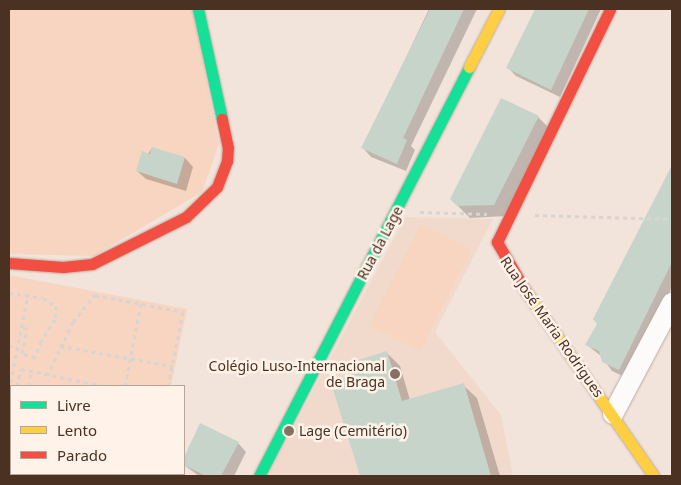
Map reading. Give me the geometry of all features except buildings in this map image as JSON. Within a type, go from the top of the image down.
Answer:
[{"type":"street","points":[[9,263],[63,267],[92,264],[186,218],[217,187],[227,161],[228,148],[198,9]]},
{"type":"street","name":"Rua da Lage","points":[[259,476],[499,9]]},
{"type":"street","name":"Rua José Maria Rodrigues","points":[[610,9],[498,242],[517,279],[613,414],[654,476]]},
{"type":"street","points":[[613,414],[672,303]]},
{"type":"path","points":[[9,293],[50,299],[57,312],[35,358],[22,353],[27,329],[21,327]]},
{"type":"path","points":[[9,390],[11,368],[17,349],[28,295]]},
{"type":"path","points":[[47,376],[60,346],[95,295],[184,312],[168,385]]},
{"type":"path","points":[[125,385],[141,304]]},
{"type":"path","points":[[9,345],[17,349]]},
{"type":"path","points":[[60,346],[172,366]]},
{"type":"path","points":[[17,385],[20,369],[80,384]]},
{"type":"path","points":[[29,385],[31,372]]},
{"type":"shaded area","points":[[9,9],[192,9],[219,144],[202,192],[94,256],[9,254]]},
{"type":"shaded area","name":"Colégio Luso-Internacional de Braga","points":[[405,217],[493,219],[435,332],[501,415],[513,476],[268,476]]},
{"type":"shaded area","points":[[421,224],[472,250],[420,351],[369,326]]},
{"type":"shaded area","points":[[9,275],[187,309],[171,385],[10,385],[9,465]]},
{"type":"shaded area","points":[[24,475],[88,475],[23,476]]},
{"type":"traffic: fast","points":[[198,9],[222,119]]},
{"type":"traffic: fast","points":[[259,476],[469,67]]},
{"type":"traffic: slow","points":[[469,67],[499,9]]},
{"type":"traffic: slow","points":[[525,290],[654,476]]},
{"type":"traffic: jam","points":[[525,290],[497,242],[610,9]]},
{"type":"traffic: jam","points":[[9,263],[63,267],[92,264],[186,217],[217,187],[227,161],[228,148],[222,119]]},
{"type":"place","name":"Colégio Luso-Internacional de Braga","points":[[395,374]]},
{"type":"place","name":"Lage (Cemitério)","points":[[289,431]]}]
